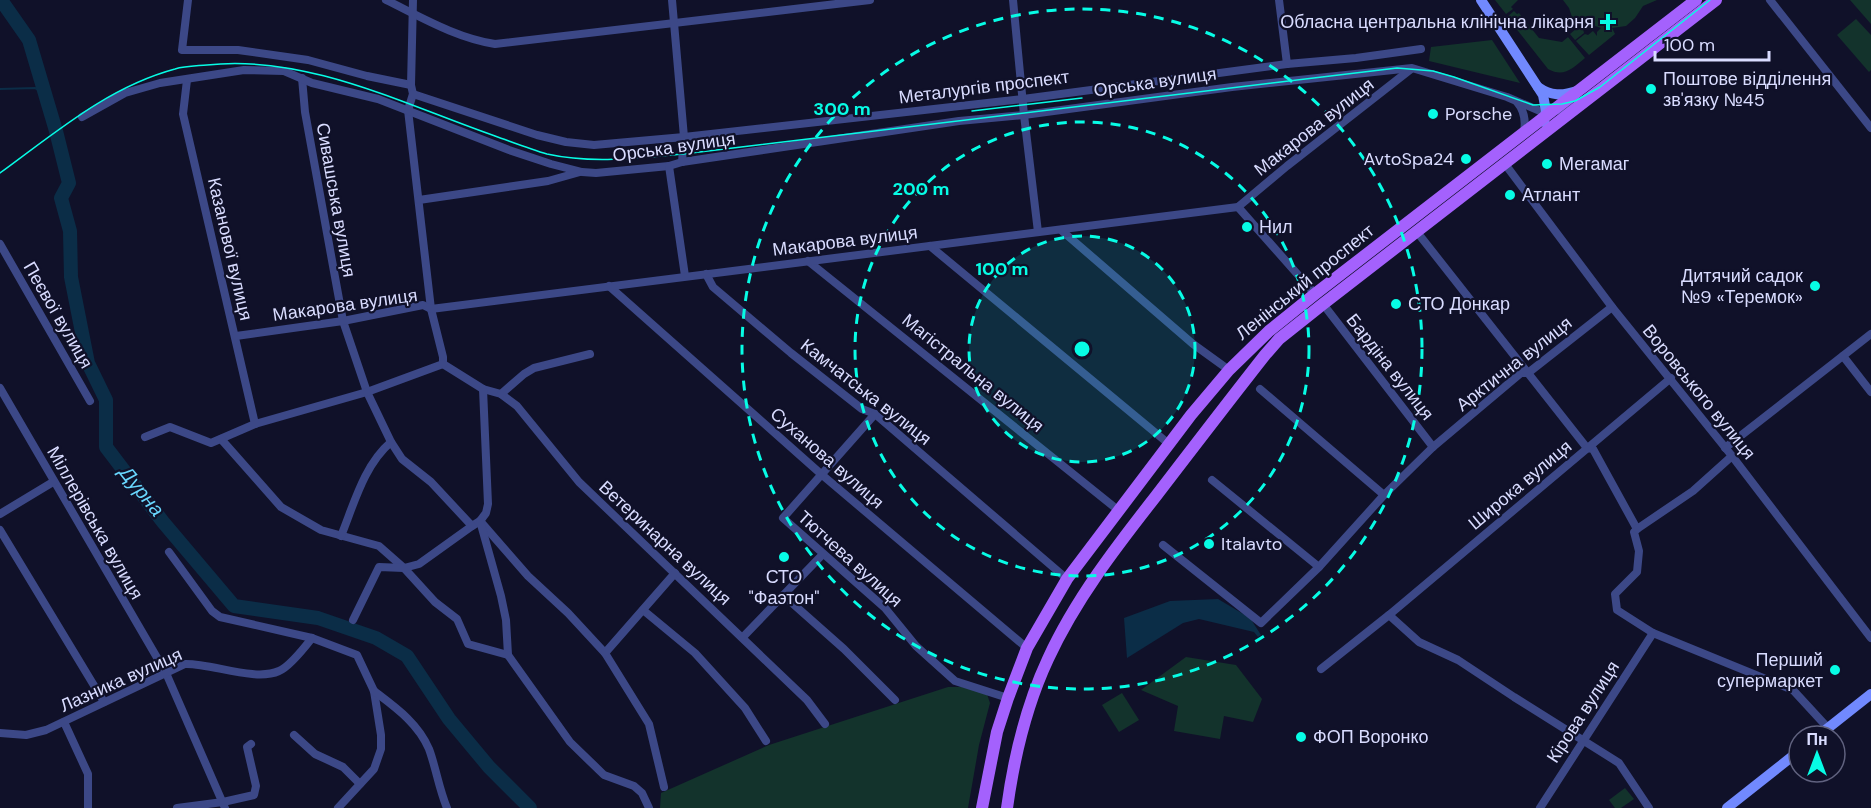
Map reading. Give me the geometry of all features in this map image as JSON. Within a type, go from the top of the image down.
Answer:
[{"type":"main road","points":[[1481,0],[1538,86],[1549,94],[1555,95],[1579,90]]},
{"type":"main road","name":"Ленінський проспект","points":[[982,808],[992,752],[1008,698],[1027,648],[1067,579],[1191,415],[1229,370],[1269,331],[1315,294],[1524,134],[1546,113],[1696,0]]},
{"type":"main road","name":"Ленінський проспект","points":[[1007,808],[1012,770],[1030,705],[1048,658],[1079,601],[1123,538],[1264,355],[1279,339],[1323,304],[1716,0]]},
{"type":"main road","points":[[1525,148],[1542,128],[1546,113],[1538,86]]},
{"type":"main road","points":[[1114,516],[1107,534],[1115,540],[1123,538]]},
{"type":"main road","points":[[1095,542],[1104,538],[1112,544],[1113,552]]},
{"type":"main road","points":[[1833,724],[1871,694]]},
{"type":"main road","points":[[1727,808],[1787,760]]},
{"type":"street","points":[[188,0],[182,50],[238,50],[309,60],[411,85]]},
{"type":"street","points":[[386,0],[450,30],[495,44],[870,0]]},
{"type":"street","points":[[145,437],[170,427],[211,443],[255,424],[367,392],[443,364],[431,309],[408,110],[413,94],[411,85],[413,0]]},
{"type":"street","points":[[672,0],[684,137],[682,162]]},
{"type":"street","points":[[1013,0],[1038,232]]},
{"type":"street","points":[[1279,0],[1287,64]]},
{"type":"street","points":[[1770,0],[1871,128]]},
{"type":"street","name":"Металургів проспект","points":[[413,94],[537,135],[566,142],[594,145],[1023,99],[1287,64],[1421,49]]},
{"type":"street","name":"Орська вулиця","points":[[82,117],[125,93],[160,83],[214,74],[284,71],[312,83],[378,99],[551,164],[596,173],[669,166],[682,162],[950,122],[1024,115],[1242,86],[1413,68],[1516,100],[1546,113]]},
{"type":"street","name":"Макарова вулиця","points":[[236,336],[343,321],[423,305],[431,309],[1238,207],[1413,68]]},
{"type":"street","name":"Сивашська вулиця","points":[[302,78],[304,112],[343,321],[367,392],[391,442],[402,459],[430,482],[472,526]]},
{"type":"street","name":"Казанової вулиця","points":[[187,80],[183,114],[255,424]]},
{"type":"street","points":[[1546,113],[1578,105],[1595,95]]},
{"type":"street","points":[[1516,100],[1522,108],[1525,120],[1524,134]]},
{"type":"street","name":"Воровського вулиця","points":[[1505,164],[1611,307],[1671,378],[1871,638]]},
{"type":"street","points":[[669,166],[685,276]]},
{"type":"street","name":"Орська вулиця","points":[[419,200],[548,181],[582,172]]},
{"type":"street","points":[[1238,207],[1315,294]]},
{"type":"street","points":[[1061,230],[1192,344],[1229,370]]},
{"type":"street","points":[[1417,232],[1587,448],[1593,449],[1637,529]]},
{"type":"street","name":"Пеєвої вулиця","points":[[0,244],[90,401]]},
{"type":"street","points":[[930,246],[1169,444]]},
{"type":"street","name":"Магістральна вулиця","points":[[808,261],[1114,516]]},
{"type":"street","name":"Камчатська вулиця","points":[[706,274],[713,287],[791,354],[862,409],[875,414],[1067,579]]},
{"type":"street","name":"Суханова вулиця","points":[[609,286],[821,474],[1027,648]]},
{"type":"street","name":"Бардіна вулиця","points":[[1323,304],[1433,447]]},
{"type":"street","name":"Арктична вулиця","points":[[1163,545],[1261,623],[1319,567],[1384,495],[1433,447],[1521,373],[1528,373],[1611,307]]},
{"type":"street","points":[[1725,448],[1871,334]]},
{"type":"street","points":[[501,394],[534,368],[591,354]]},
{"type":"street","points":[[1843,356],[1871,392]]},
{"type":"street","name":"Ветеринарна вулиця","points":[[443,364],[483,389],[501,394],[517,406],[579,482],[807,700],[825,724]]},
{"type":"street","name":"Широка вулиця","points":[[1322,669],[1671,378]]},
{"type":"street","name":"Міллерівська вулиця","points":[[0,388],[166,673],[224,805]]},
{"type":"street","points":[[352,620],[379,567],[404,568],[418,564],[480,521],[486,513],[488,504],[483,389]]},
{"type":"street","points":[[1260,389],[1384,495]]},
{"type":"street","name":"Тютчева вулиця","points":[[875,414],[783,518],[885,608],[916,646],[955,681],[1008,698]]},
{"type":"street","points":[[221,439],[281,507],[305,523],[379,546],[404,568],[435,602],[457,619],[468,644],[508,655]]},
{"type":"street","points":[[341,536],[368,471],[380,452],[391,442]]},
{"type":"street","points":[[1732,456],[1693,491],[1634,532],[1639,551],[1637,572],[1615,594],[1617,610],[1653,633],[1793,690],[1824,724]]},
{"type":"street","points":[[1212,480],[1319,567]]},
{"type":"street","points":[[0,514],[53,482]]},
{"type":"street","points":[[480,521],[528,576],[568,613],[605,653],[649,724],[664,788]]},
{"type":"street","points":[[480,521],[501,596],[506,620],[508,655],[570,742],[604,774],[634,786],[642,792],[649,808]]},
{"type":"street","points":[[0,530],[104,702]]},
{"type":"street","points":[[169,552],[212,611],[220,617],[312,638],[357,656],[374,691],[381,749],[374,769],[338,808]]},
{"type":"street","points":[[743,638],[823,554]]},
{"type":"street","points":[[605,653],[675,573]]},
{"type":"street","points":[[783,595],[844,649],[895,700]]},
{"type":"street","points":[[643,610],[695,653],[745,708],[766,741]]},
{"type":"street","points":[[1389,615],[1419,642],[1458,660],[1619,763],[1648,808]]},
{"type":"street","name":"Кірова вулиця","points":[[1540,808],[1653,633]]},
{"type":"street","name":"Лазника вулиця","points":[[0,733],[26,735],[46,730],[185,664],[258,675],[279,671],[312,638]]},
{"type":"street","points":[[374,691],[403,714],[422,735],[429,748],[447,808]]},
{"type":"street","points":[[64,722],[88,774],[88,808]]},
{"type":"street","points":[[294,735],[315,754],[343,767],[360,784]]},
{"type":"street","points":[[177,808],[224,805],[254,795],[256,786],[247,747],[251,744]]},
{"type":"green space","points":[[1495,0],[1518,0],[1511,7],[1513,9],[1506,14]]},
{"type":"green space","name":"Обласна центральна клінічна лікарня","points":[[1563,0],[1657,0],[1643,6],[1626,26],[1612,28],[1615,34],[1589,55],[1576,41],[1593,31],[1597,36],[1601,28],[1589,24],[1583,29],[1584,33],[1575,40],[1570,34],[1576,29],[1569,8]]},
{"type":"green space","points":[[1850,0],[1871,0],[1871,24]]},
{"type":"green space","points":[[1514,11],[1519,13],[1539,38],[1562,42],[1568,37],[1585,58],[1564,72],[1554,72],[1548,69],[1507,17]]},
{"type":"green space","points":[[1856,19],[1871,35],[1871,70],[1869,72],[1837,35]]},
{"type":"green space","points":[[1492,40],[1520,83],[1429,61],[1431,47]]},
{"type":"green space","points":[[1186,657],[1236,665],[1262,699],[1253,722],[1224,716],[1220,739],[1174,731],[1178,706],[1141,690]]},
{"type":"green space","points":[[948,687],[962,687],[987,694],[990,703],[979,745],[968,808],[660,808],[661,793],[769,745]]},
{"type":"green space","points":[[1122,693],[1139,720],[1119,732],[1102,705]]},
{"type":"green space","points":[[1625,788],[1634,799],[1621,808],[1615,808],[1609,800]]},
{"type":"water","points":[[1218,599],[1250,618],[1261,635],[1258,637],[1254,632],[1199,619],[1183,623],[1127,658],[1124,618],[1170,601]]},
{"type":"waterway","name":"Дурна","points":[[1,0],[29,40],[69,183],[61,198],[70,231],[71,277],[88,363],[106,400],[106,447],[163,522],[234,606],[318,618],[376,638],[407,656],[449,719],[489,767],[530,808]]},
{"type":"waterway","points":[[0,89],[35,88],[45,93]]},
{"type":"tram line","points":[[0,173],[62,127],[127,87],[175,69],[207,65],[244,64],[281,67],[317,74],[354,84],[547,154],[581,159],[683,154],[1397,68],[1433,71],[1533,105],[1562,104],[1575,101],[1600,87],[1710,0]]},
{"type":"tram line","points":[[972,111],[1082,98]]},
{"type":"place","name":"Обласна центральна клінічна лікарня","points":[[1608,22]]},
{"type":"place","name":"Поштове відділення зв'язку №45","points":[[1651,89]]},
{"type":"place","name":"Porsche","points":[[1433,114]]},
{"type":"place","name":"AvtoSpa24","points":[[1466,159]]},
{"type":"place","name":"Мегамаг","points":[[1547,164]]},
{"type":"place","name":"Атлант","points":[[1510,195]]},
{"type":"place","name":"Нил","points":[[1247,227]]},
{"type":"place","name":"Дитячий садок №9 «Теремок»","points":[[1815,286]]},
{"type":"place","name":"СТО Донкар","points":[[1396,304]]},
{"type":"place","name":"Italavto","points":[[1209,544]]},
{"type":"place","name":"СТО \"Фаэтон\"","points":[[784,557]]},
{"type":"place","name":"Перший супермаркет","points":[[1835,670]]},
{"type":"place","name":"ФОП Воронко","points":[[1301,737]]}]
